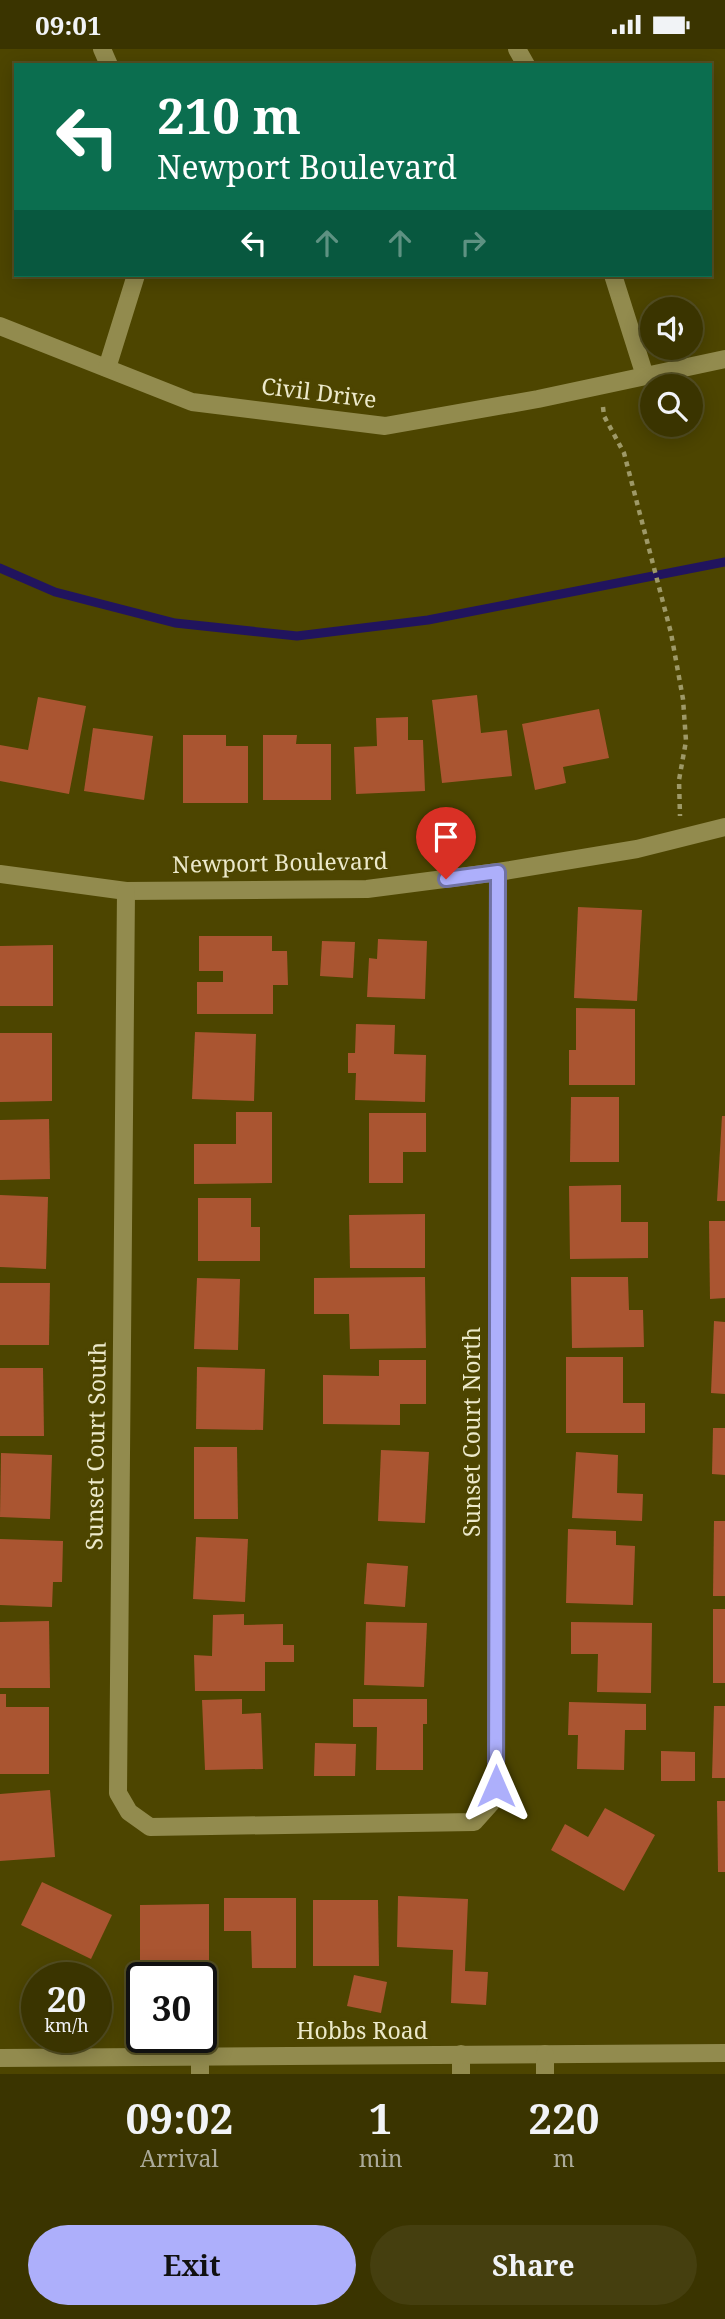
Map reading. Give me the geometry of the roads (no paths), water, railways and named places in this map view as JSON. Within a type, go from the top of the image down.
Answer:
[{"type":"street","points":[[107,368],[135,277]]},
{"type":"street","points":[[614,277],[644,374]]},
{"type":"street","name":"Civil Drive","points":[[0,326],[192,402],[385,426],[538,399],[640,377]]},
{"type":"street","name":"Civil Drive","points":[[654,374],[725,359]]},
{"type":"street","name":"Newport Boulevard","points":[[0,874],[126,891],[367,889],[498,872],[637,849],[725,827]]},
{"type":"street","name":"Sunset Court North","points":[[312,1824],[474,1822],[491,1803],[496,1786],[498,872]]},
{"type":"street","name":"Sunset Court South","points":[[126,891],[118,1793],[129,1812],[150,1827],[312,1824]]},
{"type":"street","name":"Hobbs Road","points":[[0,2058],[200,2065],[312,2065],[461,2055],[725,2053]]},
{"type":"street","points":[[545,2054],[545,2074]]},
{"type":"street","points":[[461,2055],[461,2074]]},
{"type":"waterway","points":[[0,568],[55,592],[175,623],[297,636],[428,620],[725,562]]}]
